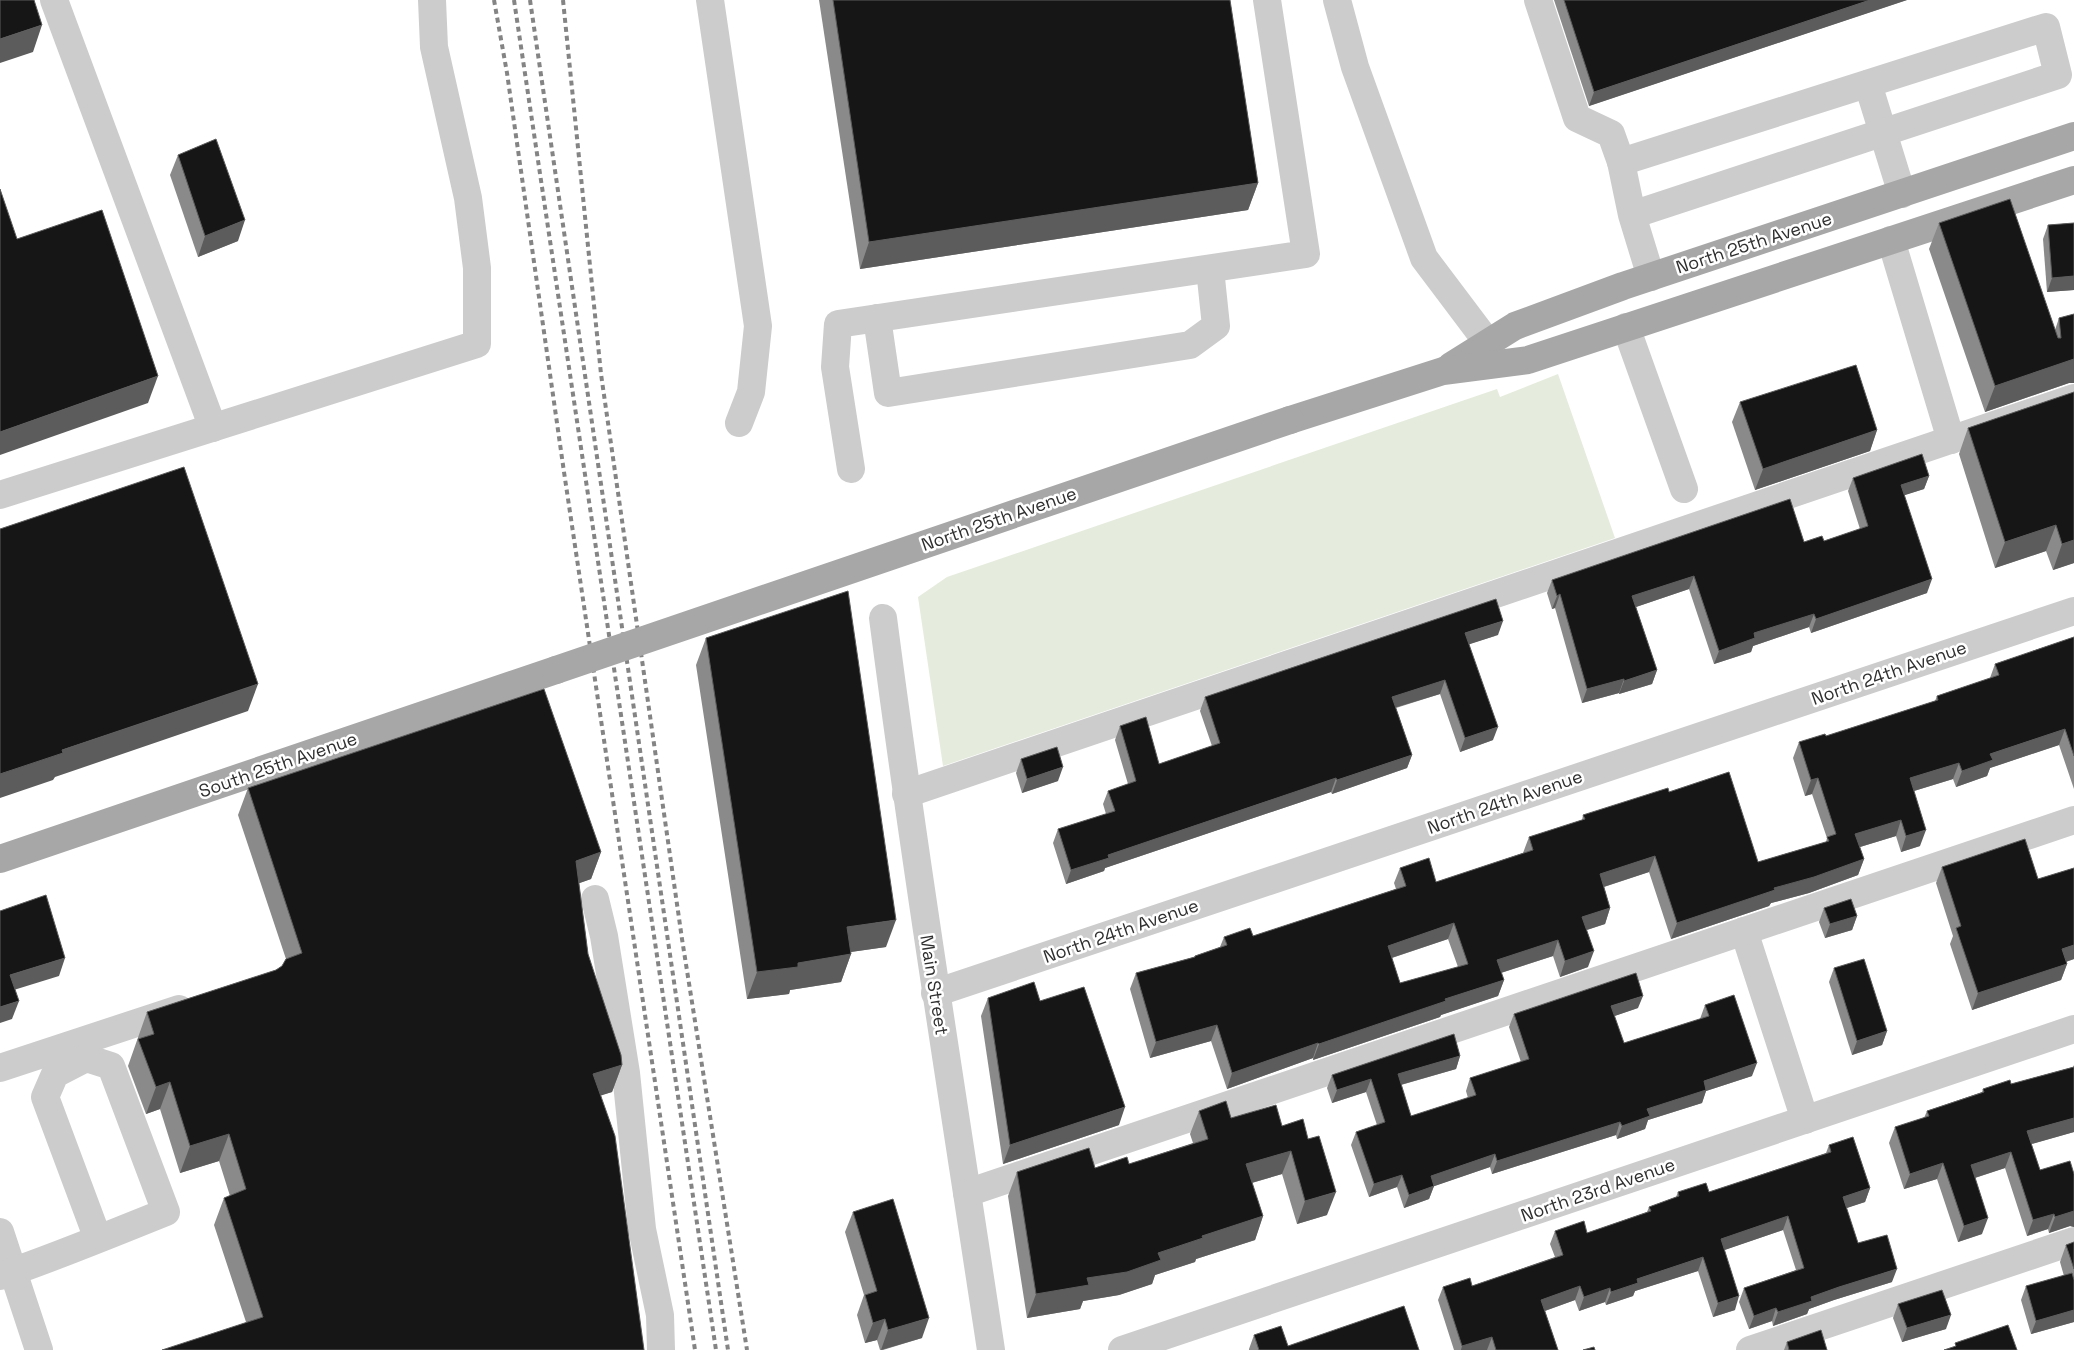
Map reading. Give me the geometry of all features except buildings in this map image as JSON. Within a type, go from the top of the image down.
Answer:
[{"type":"main road","name":"North 25th Avenue","points":[[1442,371],[1515,326],[1651,277],[2074,136]]},
{"type":"main road","name":"North 25th Avenue","points":[[556,670],[1290,420],[1442,371],[1528,360],[2074,180]]},
{"type":"main road","name":"South 25th Avenue","points":[[0,859],[556,670]]},
{"type":"street","points":[[54,0],[213,428]]},
{"type":"street","points":[[0,495],[477,344],[477,268],[468,198],[434,47],[432,0]]},
{"type":"street","points":[[710,0],[758,326],[751,392],[739,423]]},
{"type":"street","points":[[851,469],[834,367],[838,324],[1306,254],[1267,0]]},
{"type":"street","points":[[1337,0],[1355,67],[1424,258],[1488,343]]},
{"type":"street","points":[[1538,0],[1577,118],[1611,134],[1621,162],[1632,215],[1651,277]]},
{"type":"street","points":[[1621,162],[2046,27],[2058,75],[1632,215]]},
{"type":"street","points":[[1868,84],[1902,194]]},
{"type":"street","points":[[1891,240],[1951,440]]},
{"type":"street","points":[[877,318],[888,393],[1190,345],[1216,326],[1210,268]]},
{"type":"street","points":[[1626,327],[1684,489]]},
{"type":"street","points":[[906,794],[2074,398]]},
{"type":"street","name":"North 24th Avenue","points":[[935,993],[2074,611]]},
{"type":"street","name":"Main Street","points":[[883,618],[935,993],[990,1350]]},
{"type":"street","points":[[967,1193],[2074,820]]},
{"type":"street","points":[[595,899],[604,936],[626,1074],[642,1229],[660,1315],[661,1350]]},
{"type":"street","points":[[1744,932],[1805,1120]]},
{"type":"street","points":[[0,1068],[205,1000]]},
{"type":"street","name":"North 23rd Avenue","points":[[1122,1350],[2074,1029]]},
{"type":"street","points":[[7,1274],[90,1242],[166,1212],[111,1066],[86,1058],[55,1074],[45,1097],[90,1242]]},
{"type":"street","points":[[0,1232],[7,1274],[39,1350]]},
{"type":"street","points":[[1750,1350],[2074,1242]]},
{"type":"shaded area","points":[[1558,374],[1615,538],[943,766],[918,597],[947,577],[1497,389],[1500,397]]},
{"type":"railway","points":[[494,0],[507,73],[564,472],[695,1350]]},
{"type":"railway","points":[[514,0],[716,1350]]},
{"type":"railway","points":[[530,0],[728,1350]]},
{"type":"railway","points":[[563,0],[601,374],[682,939],[747,1350]]}]
